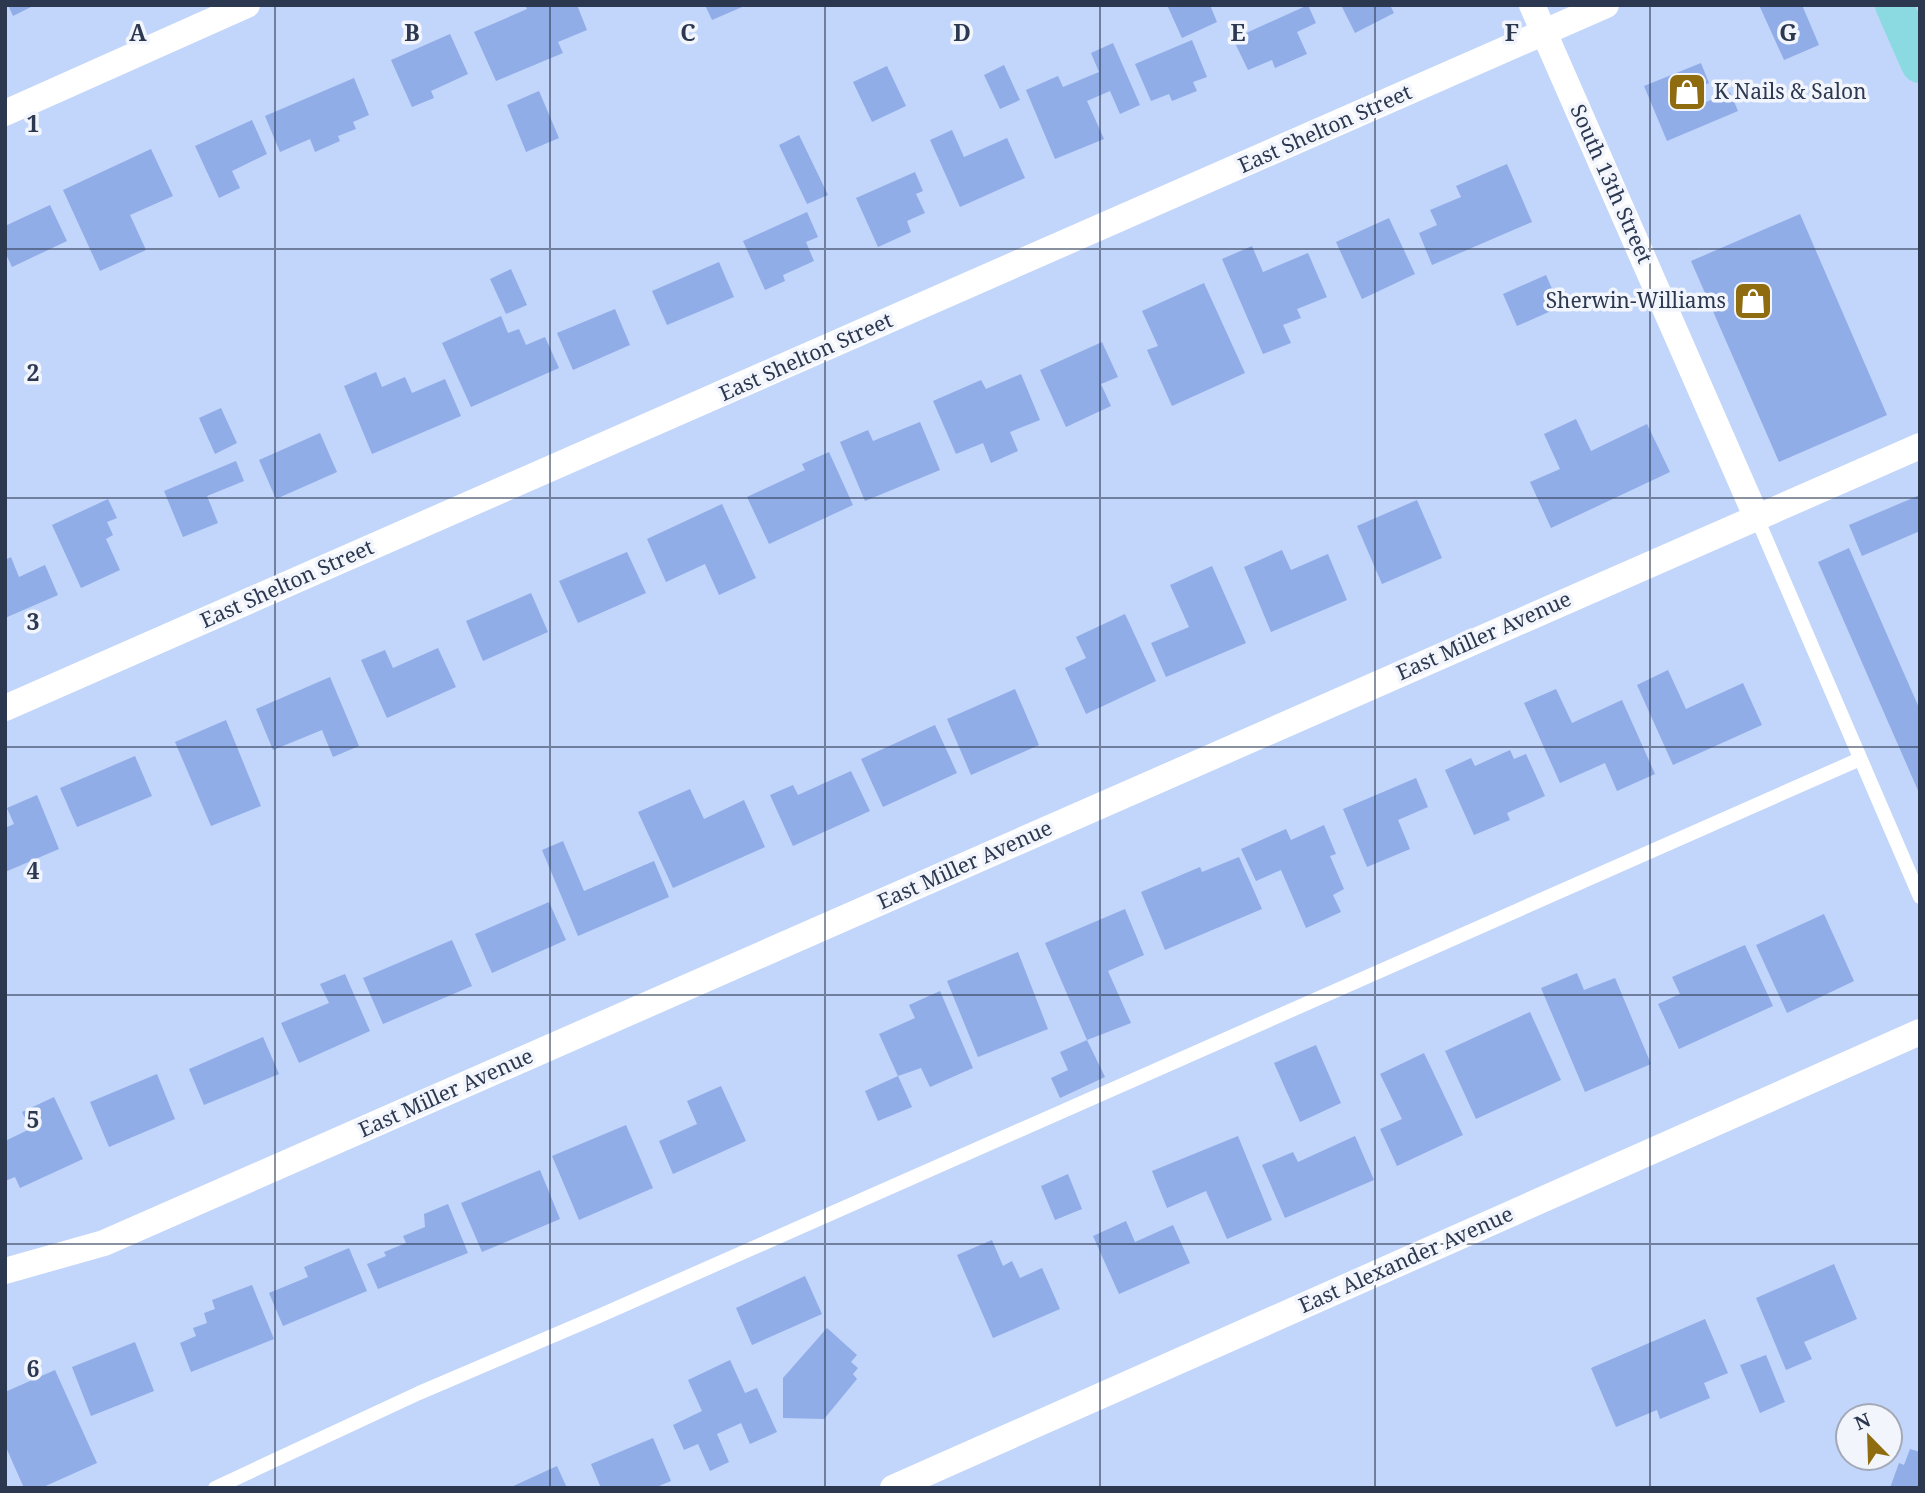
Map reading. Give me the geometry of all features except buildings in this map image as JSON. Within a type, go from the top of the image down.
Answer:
[{"type":"main road","points":[[1894,5],[1920,64]]},
{"type":"street","points":[[5,113],[247,5]]},
{"type":"street","name":"South 13th Street","points":[[1532,5],[1756,516]]},
{"type":"street","name":"East Shelton Street","points":[[5,708],[1606,5]]},
{"type":"street","name":"East Miller Avenue","points":[[5,1271],[104,1243],[1920,446]]},
{"type":"street","name":"East Alexander Avenue","points":[[893,1488],[1920,1032]]},
{"type":"lane","points":[[1756,516],[1920,897]]},
{"type":"lane","points":[[215,1488],[419,1392],[624,1306],[1860,759]]},
{"type":"place","name":"K Nails & Salon","points":[[1687,92]]},
{"type":"place","name":"Sherwin-Williams","points":[[1753,301]]}]
